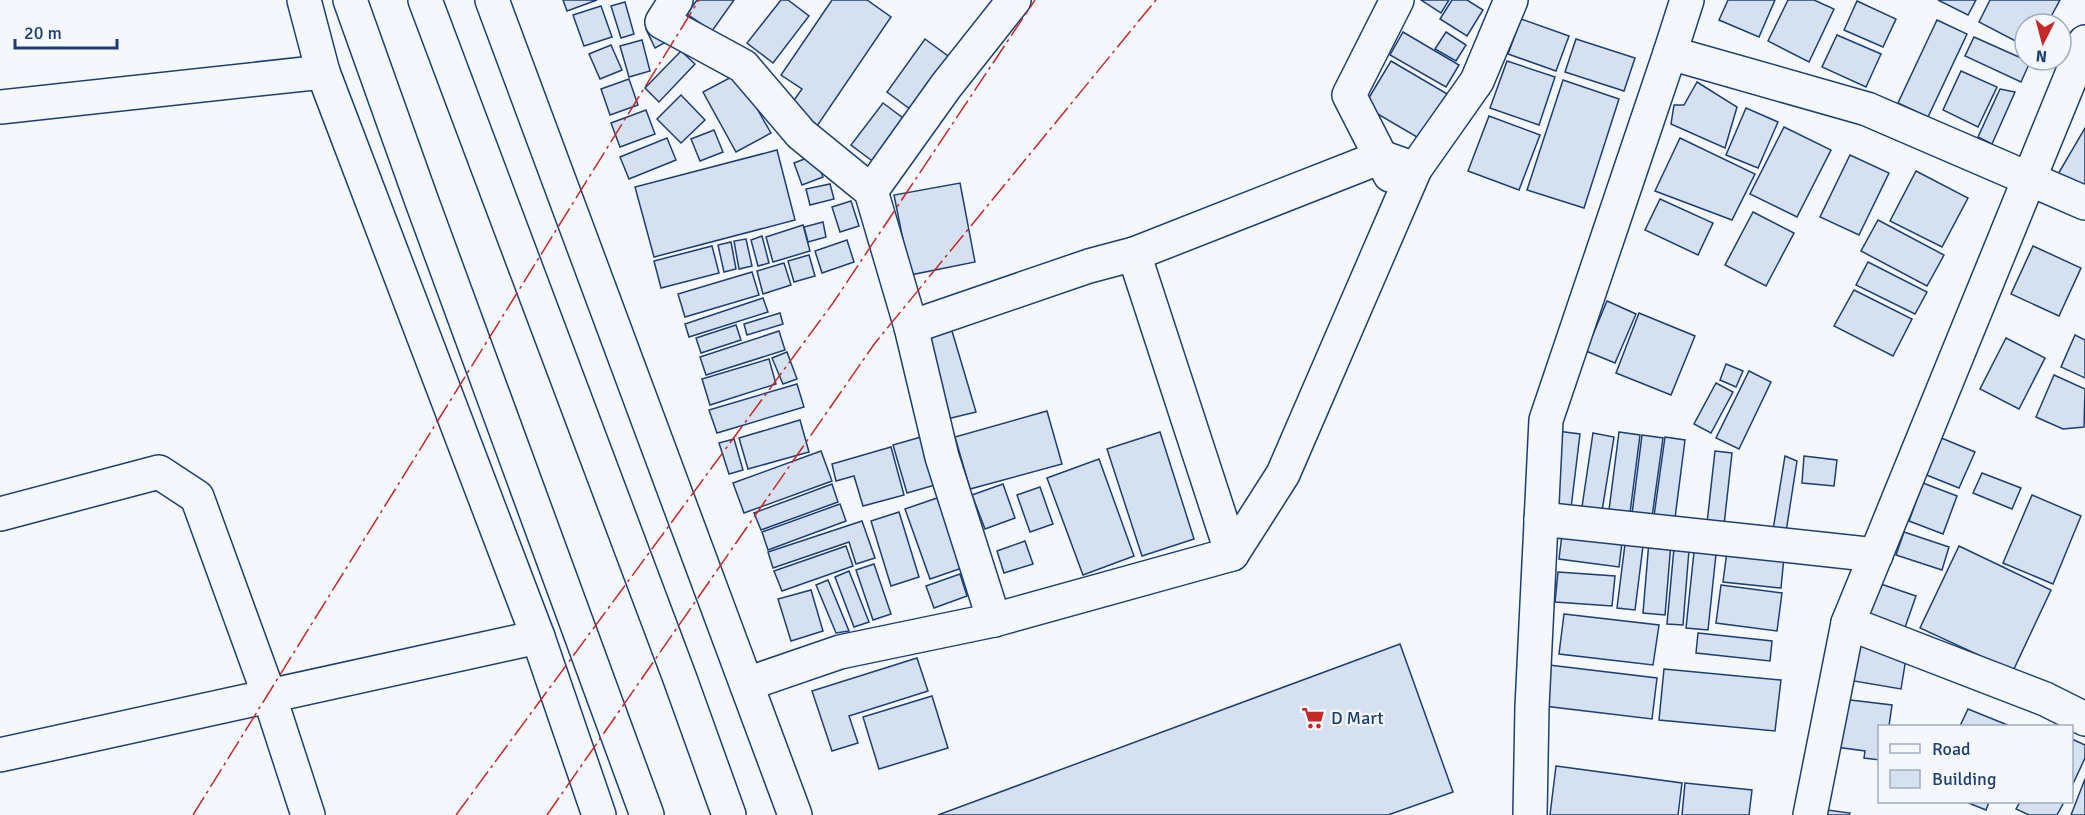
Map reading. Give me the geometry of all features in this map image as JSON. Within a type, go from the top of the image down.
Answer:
[{"type":"main road","points":[[304,0],[323,72],[538,637],[598,815]]},
{"type":"main road","points":[[350,0],[420,199],[647,815]]},
{"type":"main road","points":[[426,0],[729,815]]},
{"type":"main road","points":[[492,0],[795,815]]},
{"type":"main road","points":[[676,0],[662,22],[743,66],[801,134],[871,191],[910,327],[942,457],[994,620]]},
{"type":"main road","points":[[871,191],[946,86],[1014,0]]},
{"type":"main road","points":[[1397,0],[1349,95],[1381,157],[1409,184]]},
{"type":"main road","points":[[747,684],[840,652],[994,620],[1232,554],[1283,474],[1409,184],[1477,81],[1511,0]]},
{"type":"main road","points":[[1530,815],[1532,707],[1546,420],[1687,0]]},
{"type":"main road","points":[[1810,815],[1848,623],[2085,42]]},
{"type":"main road","points":[[1670,53],[1867,110],[2085,203]]},
{"type":"main road","points":[[0,107],[323,72]]},
{"type":"main road","points":[[910,327],[1089,266],[1134,254],[1381,157]]},
{"type":"main road","points":[[1134,254],[1232,554]]},
{"type":"main road","points":[[0,514],[159,472],[197,497],[269,694],[308,815]]},
{"type":"main road","points":[[1541,519],[1876,555]]},
{"type":"main road","points":[[1848,623],[2045,699],[2085,719]]},
{"type":"main road","points":[[0,755],[269,694],[538,637]]},
{"type":"building","points":[[563,0],[597,0],[567,11]]},
{"type":"building","points":[[697,0],[734,0],[712,31],[687,14]]},
{"type":"building","points":[[781,0],[788,0],[809,16],[773,63],[747,43]]},
{"type":"building","points":[[832,0],[867,0],[891,17],[815,129],[787,110],[802,89],[781,75]]},
{"type":"building","points":[[1421,0],[1449,0],[1441,13]]},
{"type":"building","points":[[1452,0],[1467,0],[1483,10],[1467,36],[1440,19]]},
{"type":"building","points":[[1728,0],[1775,0],[1759,37],[1719,20]]},
{"type":"building","points":[[1788,0],[1814,0],[1834,9],[1809,62],[1768,41]]},
{"type":"building","points":[[1938,0],[1976,0],[1968,15]]},
{"type":"building","points":[[1990,0],[2060,0],[2054,12],[2013,12],[2013,40],[1979,22]]},
{"type":"building","points":[[1857,1],[1896,19],[1883,47],[1844,30]]},
{"type":"building","points":[[625,2],[634,34],[621,38],[611,6]]},
{"type":"building","points":[[601,6],[612,37],[584,46],[573,15]]},
{"type":"building","points":[[1521,19],[1569,36],[1556,71],[1508,54]]},
{"type":"building","points":[[1937,20],[1967,34],[1928,117],[1898,103]]},
{"type":"building","points":[[657,24],[666,42],[655,48],[646,29]]},
{"type":"building","points":[[1403,32],[1459,65],[1446,87],[1390,55]]},
{"type":"building","points":[[1446,32],[1466,45],[1456,61],[1435,49]]},
{"type":"building","points":[[1837,35],[1881,54],[1866,87],[1822,67]]},
{"type":"building","points":[[1974,37],[2013,54],[2013,72],[2026,72],[2021,82],[1965,56]]},
{"type":"building","points":[[925,39],[952,59],[914,112],[887,92]]},
{"type":"building","points":[[1576,39],[1635,58],[1624,91],[1565,72]]},
{"type":"building","points":[[642,40],[650,71],[629,77],[620,46]]},
{"type":"building","points":[[611,45],[622,70],[600,79],[589,54]]},
{"type":"building","points":[[681,51],[695,64],[659,102],[645,88]]},
{"type":"building","points":[[1391,61],[1449,95],[1422,140],[1364,106]]},
{"type":"building","points":[[1507,61],[1555,77],[1539,125],[1490,108]]},
{"type":"building","points":[[1961,71],[1997,87],[1978,127],[1943,110]]},
{"type":"building","points":[[737,74],[771,133],[736,152],[703,92]]},
{"type":"building","points":[[629,79],[638,105],[610,115],[601,89]]},
{"type":"building","points":[[1563,80],[1619,99],[1584,208],[1527,190]]},
{"type":"building","points":[[1697,82],[1737,107],[1725,148],[1671,124],[1674,105],[1684,105]]},
{"type":"building","points":[[2000,89],[2015,92],[1992,144],[1978,137]]},
{"type":"building","points":[[681,95],[705,120],[681,143],[657,119]]},
{"type":"building","points":[[883,103],[907,121],[875,163],[851,145]]},
{"type":"building","points":[[1746,108],[1778,122],[1758,168],[1726,155]]},
{"type":"building","points":[[646,110],[655,134],[620,147],[611,123]]},
{"type":"building","points":[[1489,116],[1540,135],[1519,190],[1468,171]]},
{"type":"building","points":[[1784,127],[1831,150],[1797,217],[1750,194]]},
{"type":"building","points":[[2085,128],[2085,199],[2054,181]]},
{"type":"building","points":[[714,130],[723,152],[700,161],[691,139]]},
{"type":"building","points":[[667,138],[676,160],[629,179],[620,157]]},
{"type":"building","points":[[1680,138],[1755,174],[1732,220],[1655,191]]},
{"type":"building","points":[[777,150],[795,220],[654,257],[635,187]]},
{"type":"building","points":[[815,155],[823,177],[802,185],[794,163]]},
{"type":"building","points":[[1850,155],[1889,173],[1859,235],[1820,217]]},
{"type":"building","points":[[1916,171],[1968,198],[1942,247],[1890,221]]},
{"type":"building","points":[[960,183],[975,262],[910,275],[894,195]]},
{"type":"building","points":[[830,184],[834,199],[810,205],[806,189]]},
{"type":"building","points":[[1660,199],[1713,223],[1698,255],[1645,230]]},
{"type":"building","points":[[851,201],[859,226],[840,232],[832,207]]},
{"type":"building","points":[[1753,212],[1794,233],[1766,286],[1725,265]]},
{"type":"building","points":[[1878,220],[1944,255],[1927,286],[1861,251]]},
{"type":"building","points":[[823,222],[826,237],[808,242],[804,227]]},
{"type":"building","points":[[803,225],[810,251],[773,262],[766,237]]},
{"type":"building","points":[[762,236],[769,263],[758,266],[751,240]]},
{"type":"building","points":[[746,239],[752,266],[739,269],[734,241]]},
{"type":"building","points":[[847,240],[854,262],[822,273],[815,251]]},
{"type":"building","points":[[731,242],[736,269],[724,272],[718,245]]},
{"type":"building","points":[[712,246],[719,273],[661,288],[654,261]]},
{"type":"building","points":[[2033,246],[2081,268],[2059,316],[2011,294]]},
{"type":"building","points":[[809,255],[815,276],[794,282],[788,261]]},
{"type":"building","points":[[1868,262],[1927,292],[1915,314],[1856,285]]},
{"type":"building","points":[[784,263],[791,285],[763,294],[757,271]]},
{"type":"building","points":[[752,272],[759,295],[685,317],[678,294]]},
{"type":"building","points":[[1854,290],[1912,319],[1893,356],[1834,326]]},
{"type":"building","points":[[763,298],[768,312],[689,337],[685,324]]},
{"type":"building","points":[[1607,301],[1636,314],[1615,363],[1586,351]]},
{"type":"building","points":[[780,313],[783,324],[747,335],[744,324]]},
{"type":"building","points":[[1639,313],[1695,336],[1671,395],[1616,373]]},
{"type":"building","points":[[736,325],[741,340],[701,353],[696,338]]},
{"type":"building","points":[[779,331],[785,350],[706,375],[700,357]]},
{"type":"building","points":[[952,331],[976,412],[947,419],[925,338]]},
{"type":"building","points":[[2075,335],[2085,340],[2085,378],[2061,367]]},
{"type":"building","points":[[2006,338],[2045,358],[2019,409],[1980,389]]},
{"type":"building","points":[[787,352],[797,379],[783,384],[772,358]]},
{"type":"building","points":[[769,359],[776,384],[710,405],[702,379]]},
{"type":"building","points":[[1726,364],[1743,371],[1736,387],[1720,380]]},
{"type":"building","points":[[1749,371],[1771,382],[1739,449],[1716,438]]},
{"type":"building","points":[[2054,375],[2085,389],[2084,427],[2063,429],[2036,417]]},
{"type":"building","points":[[1716,383],[1733,392],[1711,433],[1694,424]]},
{"type":"building","points":[[797,384],[804,407],[717,433],[709,410]]},
{"type":"building","points":[[1047,411],[1062,464],[970,489],[955,437]]},
{"type":"building","points":[[800,420],[809,452],[748,469],[739,438]]},
{"type":"building","points":[[1557,431],[1580,434],[1571,508],[1548,505]]},
{"type":"building","points":[[1160,432],[1194,539],[1142,556],[1107,449]]},
{"type":"building","points":[[1619,432],[1640,435],[1630,513],[1609,510]]},
{"type":"building","points":[[1593,433],[1614,437],[1602,511],[1582,507]]},
{"type":"building","points":[[1642,435],[1663,438],[1652,517],[1632,514]]},
{"type":"building","points":[[921,437],[935,485],[907,493],[893,445]]},
{"type":"building","points":[[1665,437],[1685,440],[1675,518],[1654,516]]},
{"type":"building","points":[[1939,437],[1975,452],[1959,488],[1924,474]]},
{"type":"building","points":[[734,439],[743,470],[729,474],[719,443]]},
{"type":"building","points":[[891,447],[904,495],[863,506],[854,476],[836,481],[832,464]]},
{"type":"building","points":[[821,451],[832,481],[744,513],[733,483]]},
{"type":"building","points":[[1715,451],[1732,453],[1724,525],[1707,523]]},
{"type":"building","points":[[1785,456],[1797,461],[1786,532],[1773,530]]},
{"type":"building","points":[[1804,456],[1837,460],[1834,486],[1802,483]]},
{"type":"building","points":[[1099,459],[1134,556],[1083,575],[1047,478]]},
{"type":"building","points":[[1982,473],[2021,488],[2012,509],[1973,493]]},
{"type":"building","points":[[1923,483],[1957,496],[1943,534],[1909,521]]},
{"type":"building","points":[[832,484],[838,502],[761,530],[754,513]]},
{"type":"building","points":[[1003,484],[1015,518],[985,529],[972,495]]},
{"type":"building","points":[[1040,487],[1053,524],[1030,532],[1017,495]]},
{"type":"building","points":[[2032,495],[2081,516],[2053,584],[2003,563]]},
{"type":"building","points":[[937,498],[962,568],[930,579],[905,509]]},
{"type":"building","points":[[840,504],[846,521],[768,550],[762,532]]},
{"type":"building","points":[[899,512],[919,577],[891,586],[871,521]]},
{"type":"building","points":[[862,521],[875,558],[856,564],[849,542],[773,568],[768,552]]},
{"type":"building","points":[[1563,526],[1623,534],[1619,567],[1559,559]]},
{"type":"building","points":[[1904,532],[1949,547],[1942,570],[1896,555]]},
{"type":"building","points":[[1626,536],[1644,538],[1635,610],[1617,608]]},
{"type":"building","points":[[1025,541],[1033,564],[1004,573],[997,551]]},
{"type":"building","points":[[1649,541],[1671,543],[1665,615],[1643,613]]},
{"type":"building","points":[[846,546],[853,566],[782,591],[774,571]]},
{"type":"building","points":[[1959,546],[2051,590],[2013,671],[1920,628]]},
{"type":"building","points":[[1674,548],[1689,550],[1683,625],[1667,624]]},
{"type":"building","points":[[1727,551],[1784,557],[1781,588],[1723,582]]},
{"type":"building","points":[[1694,552],[1716,554],[1708,630],[1686,628]]},
{"type":"building","points":[[874,564],[891,614],[873,620],[856,570]]},
{"type":"building","points":[[849,571],[869,622],[854,627],[835,577]]},
{"type":"building","points":[[1558,572],[1615,576],[1612,606],[1555,602]]},
{"type":"building","points":[[960,574],[967,596],[934,608],[926,586]]},
{"type":"building","points":[[828,580],[849,631],[836,633],[816,585]]},
{"type":"building","points":[[1872,581],[1916,596],[1903,633],[1860,619]]},
{"type":"building","points":[[1721,585],[1782,593],[1777,631],[1716,623]]},
{"type":"building","points":[[811,590],[823,631],[791,641],[778,599]]},
{"type":"building","points":[[1564,614],[1659,625],[1653,665],[1559,654]]},
{"type":"building","points":[[1698,633],[1772,641],[1770,661],[1696,653]]},
{"type":"building","points":[[1849,642],[1907,652],[1901,689],[1842,679]]},
{"type":"building","name":"D Mart","points":[[1400,644],[1453,792],[1388,815],[938,815]]},
{"type":"building","points":[[917,658],[928,691],[849,716],[858,743],[832,751],[812,691]]},
{"type":"building","points":[[1549,665],[1657,678],[1652,719],[1544,706]]},
{"type":"building","points":[[1664,669],[1781,680],[1775,731],[1659,720]]},
{"type":"building","points":[[932,696],[948,748],[879,769],[863,717]]},
{"type":"building","points":[[1842,699],[1892,705],[1889,725],[1878,725],[1878,760],[1864,758],[1865,751],[1836,747]]},
{"type":"building","points":[[1968,709],[2008,725],[1960,725]]},
{"type":"building","points":[[2073,739],[2085,745],[2085,758],[2073,784]]},
{"type":"building","points":[[1556,766],[1682,783],[1678,815],[1550,815]]},
{"type":"building","points":[[2085,779],[2085,815],[2071,815]]},
{"type":"building","points":[[1685,783],[1752,790],[1749,815],[1682,815]]},
{"type":"building","points":[[1968,803],[1989,803],[1986,810]]},
{"type":"building","points":[[2019,803],[2063,803],[2057,815],[2029,815],[2016,809]]},
{"type":"building","points":[[1827,810],[1850,813],[1849,815],[1826,815]]},
{"type":"power","points":[[193,815],[699,0]]},
{"type":"power","points":[[456,815],[833,303],[1035,0]]},
{"type":"power","points":[[547,815],[875,343],[1156,0]]},
{"type":"place","name":"D Mart","points":[[1313,718]]}]
